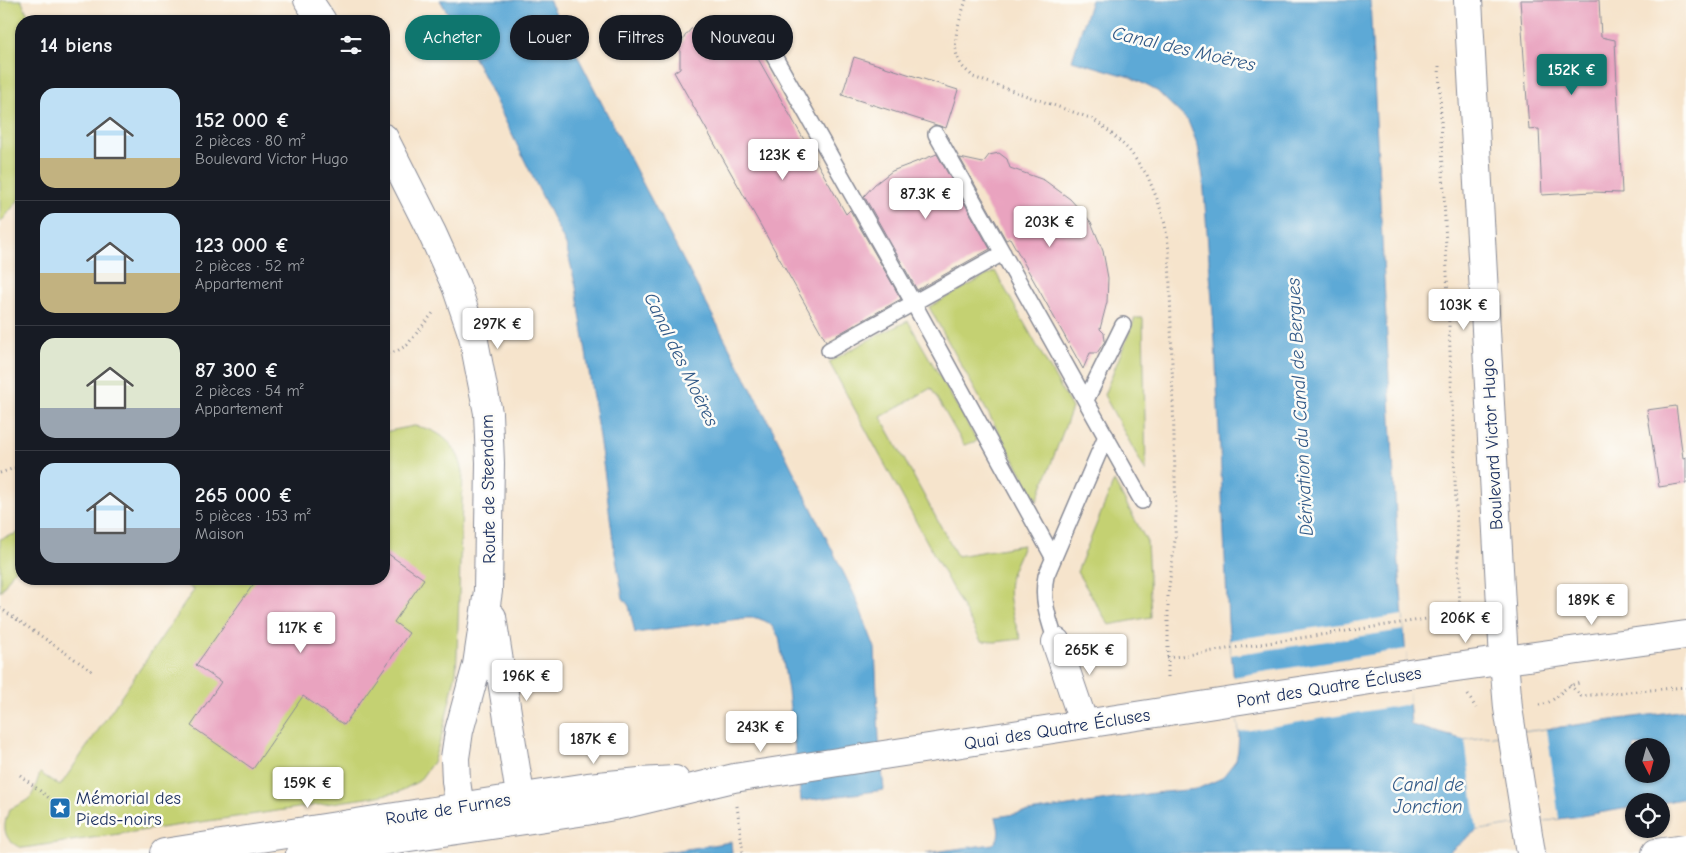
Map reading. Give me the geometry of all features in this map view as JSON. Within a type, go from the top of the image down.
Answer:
[{"type":"main road","points":[[308,0],[318,15]]},
{"type":"main road","name":"Boulevard Victor Hugo","points":[[1468,0],[1504,660],[1508,708],[1530,851]]},
{"type":"main road","name":"Route de Steendam","points":[[390,150],[432,233],[456,286],[473,336],[488,413],[490,463],[488,590],[476,665],[456,743],[456,781],[461,818]]},
{"type":"main road","name":"Route de Steendam","points":[[488,590],[522,809]]},
{"type":"main road","points":[[1504,660],[1686,635]]},
{"type":"main road","points":[[1056,642],[1084,724]]},
{"type":"main road","name":"Pont des Quatre Écluses","points":[[1222,704],[1504,660]]},
{"type":"main road","name":"Quai des Quatre Écluses","points":[[795,769],[1222,704]]},
{"type":"main road","name":"Route de Furnes","points":[[164,853],[522,809],[630,782],[734,778],[795,769]]},
{"type":"main road","name":"Route de Furnes","points":[[300,853],[461,818]]},
{"type":"main road","points":[[1656,853],[1686,849]]},
{"type":"lane","points":[[776,60],[914,304],[1053,557]]},
{"type":"lane","points":[[936,134],[1142,500]]},
{"type":"lane","points":[[829,350],[1003,254]]},
{"type":"lane","points":[[1086,400],[1123,325]]},
{"type":"lane","points":[[1056,642],[1043,594],[1046,576],[1106,436]]},
{"type":"path","points":[[966,0],[955,39],[956,54],[962,66],[973,77],[1093,120],[1110,132],[1129,150],[1147,175],[1158,201],[1169,250],[1176,514],[1175,540],[1168,595],[1168,686]]},
{"type":"path","points":[[1439,60],[1462,642]]},
{"type":"path","points":[[390,353],[407,345],[456,286]]},
{"type":"path","points":[[0,473],[15,468]]},
{"type":"path","points":[[0,608],[92,671]]},
{"type":"path","points":[[1167,658],[1460,614]]},
{"type":"path","points":[[1508,708],[1550,703],[1569,685],[1589,681]]},
{"type":"path","points":[[1569,685],[1581,696],[1686,687]]},
{"type":"path","points":[[20,775],[54,802]]},
{"type":"path","points":[[741,840],[743,853]]},
{"type":"green space","points":[[0,0],[21,0],[28,15],[15,15],[15,204],[0,223]]},
{"type":"green space","points":[[995,271],[1072,408],[1037,501],[929,307]]},
{"type":"green space","points":[[1135,318],[1143,318],[1146,472],[1104,395]]},
{"type":"green space","points":[[908,321],[977,441],[964,445],[931,388],[881,417],[957,556],[1023,545],[1012,572],[1009,589],[1013,615],[1021,639],[995,642],[981,641],[829,362]]},
{"type":"green space","points":[[414,426],[440,435],[447,440],[457,454],[463,472],[456,672],[442,735],[433,762],[419,781],[399,792],[373,797],[23,848],[11,842],[5,827],[5,821],[10,809],[31,796],[40,773],[60,786],[194,590],[187,585],[390,585],[390,431]]},
{"type":"green space","points":[[1114,481],[1147,542],[1151,617],[1109,625],[1077,572]]},
{"type":"green space","points":[[15,534],[15,569],[0,592],[0,539]]},
{"type":"water","name":"Canal des Moëres","points":[[440,0],[549,0],[557,15],[510,15],[510,60],[580,60],[774,432],[855,596],[875,648],[879,739],[884,790],[801,801],[788,691],[779,637],[771,625],[765,621],[757,618],[746,618],[635,633],[629,606],[623,598],[614,548],[576,287],[566,245],[475,60],[500,60],[500,15],[449,15]]},
{"type":"water","points":[[1091,0],[1370,0],[1397,538],[1411,725],[1465,740],[1686,710],[1686,798],[1670,801],[1670,793],[1625,793],[1625,809],[1477,830],[1448,853],[926,853],[993,844],[998,838],[996,817],[1154,793],[1197,789],[1222,778],[1236,760],[1239,732],[1228,622],[1215,342],[1203,177],[1198,146],[1188,121],[1157,91],[1130,77],[1072,60]]},
{"type":"water","points":[[731,842],[732,853],[660,853]]},
{"type":"pier","points":[[1403,615],[1404,630],[1231,655],[1230,640]]},
{"type":"pier","points":[[1406,649],[1410,704],[1239,732],[1232,677]]},
{"type":"pier","points":[[1547,729],[1559,819],[1477,830],[1465,740]]},
{"type":"building","points":[[1520,0],[1599,0],[1601,37],[1615,40],[1622,193],[1592,192],[1542,195],[1539,129],[1529,130]]},
{"type":"building","points":[[691,29],[692,60],[759,60],[846,214],[850,210],[901,299],[826,341],[674,72],[680,68],[682,43]]},
{"type":"building","points":[[854,57],[958,90],[946,128],[842,95]]},
{"type":"building","points":[[999,153],[1007,159],[1010,168],[1044,180],[1070,199],[1091,222],[1103,251],[1108,278],[1107,302],[1100,329],[1104,333],[1105,341],[1097,353],[1090,353],[1083,369],[1010,238],[1006,240],[960,158],[983,163],[989,155]]},
{"type":"building","points":[[937,154],[990,249],[917,290],[864,196],[875,184],[892,171]]},
{"type":"building","points":[[1676,406],[1683,458],[1686,457],[1686,483],[1659,487],[1647,410]]},
{"type":"building","points":[[390,555],[424,579],[394,622],[409,633],[344,725],[303,696],[253,769],[191,726],[221,682],[196,665],[253,585],[390,585]]},
{"type":"place","name":"Mémorial des Pieds-noirs","points":[[60,808]]},
{"type":"water label","name":"Dérivation du Canal de Bergues","points":[[1299,407]]},
{"type":"water label","name":"Canal de Jonction","points":[[1428,795]]}]
